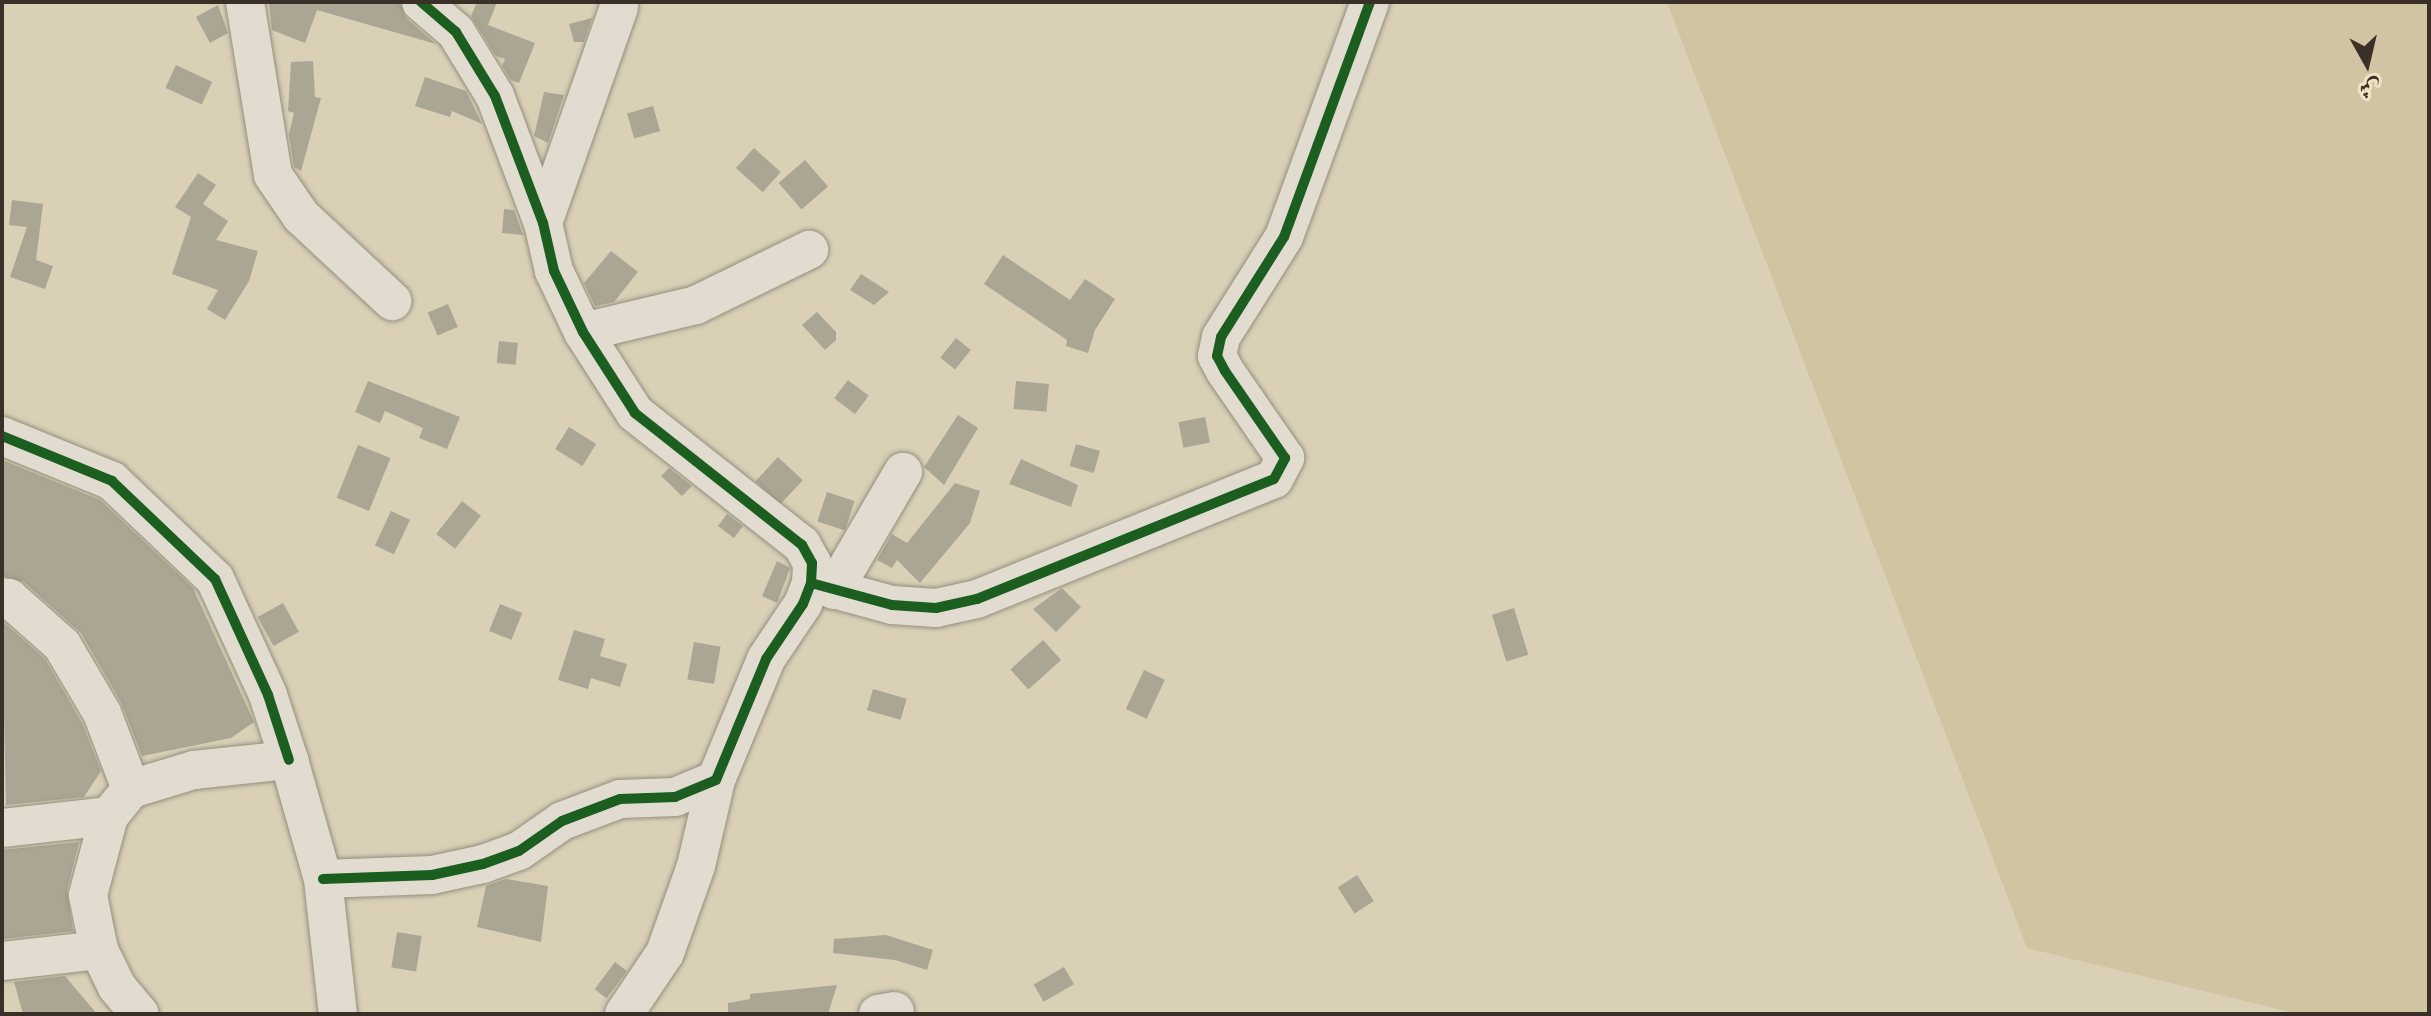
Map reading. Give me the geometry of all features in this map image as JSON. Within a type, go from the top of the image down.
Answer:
[{"type":"street","points":[[245,2],[273,175],[301,216],[392,301]]},
{"type":"street","points":[[421,2],[456,32],[495,96],[543,223],[554,271],[583,332],[635,413],[802,545],[823,587]]},
{"type":"street","points":[[823,587],[892,605],[936,608],[977,599],[1274,479],[1285,458],[1217,356],[1221,337],[1284,237],[1370,2]]},
{"type":"street","points":[[543,223],[619,7]]},
{"type":"street","points":[[583,332],[696,305],[809,250]]},
{"type":"street","points":[[2,436],[112,481],[215,579],[268,695],[323,879],[338,1014]]},
{"type":"street","points":[[624,1014],[665,953],[696,866],[716,780],[766,659],[823,587],[903,472]]},
{"type":"street","points":[[2,597],[9,598],[62,645],[102,713],[120,802],[88,895],[99,950],[117,987],[140,1014]]},
{"type":"street","points":[[2,828],[120,802],[194,770],[289,760]]},
{"type":"street","points":[[323,879],[432,875],[483,864],[519,851],[562,821],[620,799],[675,797],[716,780]]},
{"type":"street","points":[[2,961],[99,950]]},
{"type":"shaded area","points":[[1667,2],[2429,2],[2429,1014],[2298,1014],[2027,948]]},
{"type":"building","points":[[269,2],[400,2],[406,18],[436,44],[317,10],[305,43],[272,30]]},
{"type":"building","points":[[477,2],[497,2],[488,25],[535,43],[519,83],[511,80],[502,66],[505,59],[496,56],[471,16]]},
{"type":"building","points":[[218,5],[228,33],[210,43],[196,17]]},
{"type":"building","points":[[592,18],[584,42],[574,42],[569,24]]},
{"type":"building","points":[[313,61],[315,97],[321,98],[301,171],[294,167],[289,134],[294,113],[288,111],[291,62]]},
{"type":"building","points":[[176,65],[212,82],[202,105],[165,88]]},
{"type":"building","points":[[425,77],[466,91],[482,124],[452,111],[450,117],[415,106]]},
{"type":"building","points":[[544,92],[564,95],[548,143],[534,136]]},
{"type":"building","points":[[653,106],[660,131],[634,138],[627,113]]},
{"type":"building","points":[[754,148],[781,172],[763,192],[736,168]]},
{"type":"building","points":[[805,160],[828,186],[802,209],[779,183]]},
{"type":"building","points":[[198,173],[216,185],[203,204],[228,221],[216,240],[258,251],[249,281],[225,320],[207,309],[218,290],[172,274],[191,217],[175,207]]},
{"type":"building","points":[[12,200],[43,204],[36,260],[53,266],[45,289],[10,277],[27,227],[9,225]]},
{"type":"building","points":[[504,209],[514,210],[523,235],[502,233]]},
{"type":"building","points":[[611,251],[638,272],[614,302],[595,306],[584,283]]},
{"type":"building","points":[[1003,255],[1070,300],[1085,279],[1115,299],[1095,330],[1088,353],[1066,346],[1067,340],[984,284]]},
{"type":"building","points":[[861,274],[889,292],[874,305],[850,290]]},
{"type":"building","points":[[448,304],[458,327],[438,336],[428,313]]},
{"type":"building","points":[[817,312],[836,332],[836,340],[825,350],[802,325]]},
{"type":"building","points":[[956,338],[971,350],[955,369],[940,357]]},
{"type":"building","points":[[499,341],[518,343],[516,365],[497,363]]},
{"type":"building","points":[[848,380],[869,396],[855,414],[834,398]]},
{"type":"building","points":[[368,381],[460,417],[447,449],[419,438],[423,428],[385,411],[380,423],[355,412]]},
{"type":"building","points":[[1016,381],[1049,384],[1046,412],[1014,409]]},
{"type":"building","points":[[958,415],[978,428],[944,485],[924,467]]},
{"type":"building","points":[[1205,417],[1210,443],[1183,448],[1178,422]]},
{"type":"building","points":[[569,427],[596,444],[582,466],[555,449]]},
{"type":"building","points":[[1076,444],[1100,451],[1094,473],[1070,466]]},
{"type":"building","points":[[358,445],[390,458],[369,511],[337,498]]},
{"type":"building","points":[[778,457],[803,480],[780,504],[755,481]]},
{"type":"building","points":[[1021,459],[1078,485],[1071,507],[1009,484]]},
{"type":"building","points":[[2,460],[100,500],[193,588],[254,722],[231,738],[142,756],[121,702],[81,633],[24,582],[2,576]]},
{"type":"building","points":[[669,468],[692,486],[682,496],[661,476]]},
{"type":"building","points":[[955,483],[980,491],[970,523],[920,583],[897,560],[892,568],[877,560],[892,534],[907,543]]},
{"type":"building","points":[[827,492],[855,501],[845,530],[817,521]]},
{"type":"building","points":[[462,501],[481,516],[455,549],[436,534]]},
{"type":"building","points":[[391,511],[410,520],[394,554],[375,545]]},
{"type":"building","points":[[727,514],[743,526],[734,538],[718,526]]},
{"type":"building","points":[[777,561],[790,568],[777,603],[762,596]]},
{"type":"building","points":[[1062,588],[1081,607],[1056,632],[1033,609]]},
{"type":"building","points":[[283,603],[299,632],[274,646],[258,617]]},
{"type":"building","points":[[500,604],[522,613],[511,640],[489,631]]},
{"type":"building","points":[[1514,608],[1528,655],[1506,662],[1492,615]]},
{"type":"building","points":[[2,621],[45,659],[82,723],[101,771],[84,797],[6,805]]},
{"type":"building","points":[[574,630],[605,639],[600,656],[627,664],[620,687],[591,678],[588,689],[558,680]]},
{"type":"building","points":[[1043,640],[1061,660],[1028,690],[1010,669]]},
{"type":"building","points":[[694,642],[721,647],[714,684],[687,679]]},
{"type":"building","points":[[1144,670],[1165,680],[1147,719],[1126,709]]},
{"type":"building","points":[[873,689],[907,699],[901,720],[867,710]]},
{"type":"building","points":[[79,842],[67,890],[73,931],[2,939],[2,850]]},
{"type":"building","points":[[1357,875],[1374,901],[1355,914],[1338,888]]},
{"type":"building","points":[[506,879],[548,886],[541,942],[477,927],[486,886]]},
{"type":"building","points":[[397,932],[422,936],[416,971],[391,968]]},
{"type":"building","points":[[886,935],[933,950],[927,970],[895,960],[833,953],[834,939]]},
{"type":"building","points":[[615,962],[627,971],[607,998],[595,989]]},
{"type":"building","points":[[1064,967],[1074,984],[1044,1002],[1034,984]]},
{"type":"building","points":[[65,976],[97,1014],[23,1014],[14,982]]},
{"type":"building","points":[[837,985],[828,1014],[728,1014],[728,1003],[750,999],[750,994]]},
{"type":"cycle path","points":[[323,879],[432,875],[483,864],[519,851],[562,821],[620,799],[675,797],[716,780],[766,659],[803,604],[811,583],[812,563],[802,545],[635,413],[583,332],[554,271],[543,223],[495,96],[456,32],[421,2]]},
{"type":"cycle path","points":[[811,583],[892,605],[936,608],[977,599],[1274,479],[1285,458],[1217,356],[1221,337],[1284,237],[1370,2]]},
{"type":"cycle path","points":[[2,436],[112,481],[215,579],[268,695],[289,760]]}]
